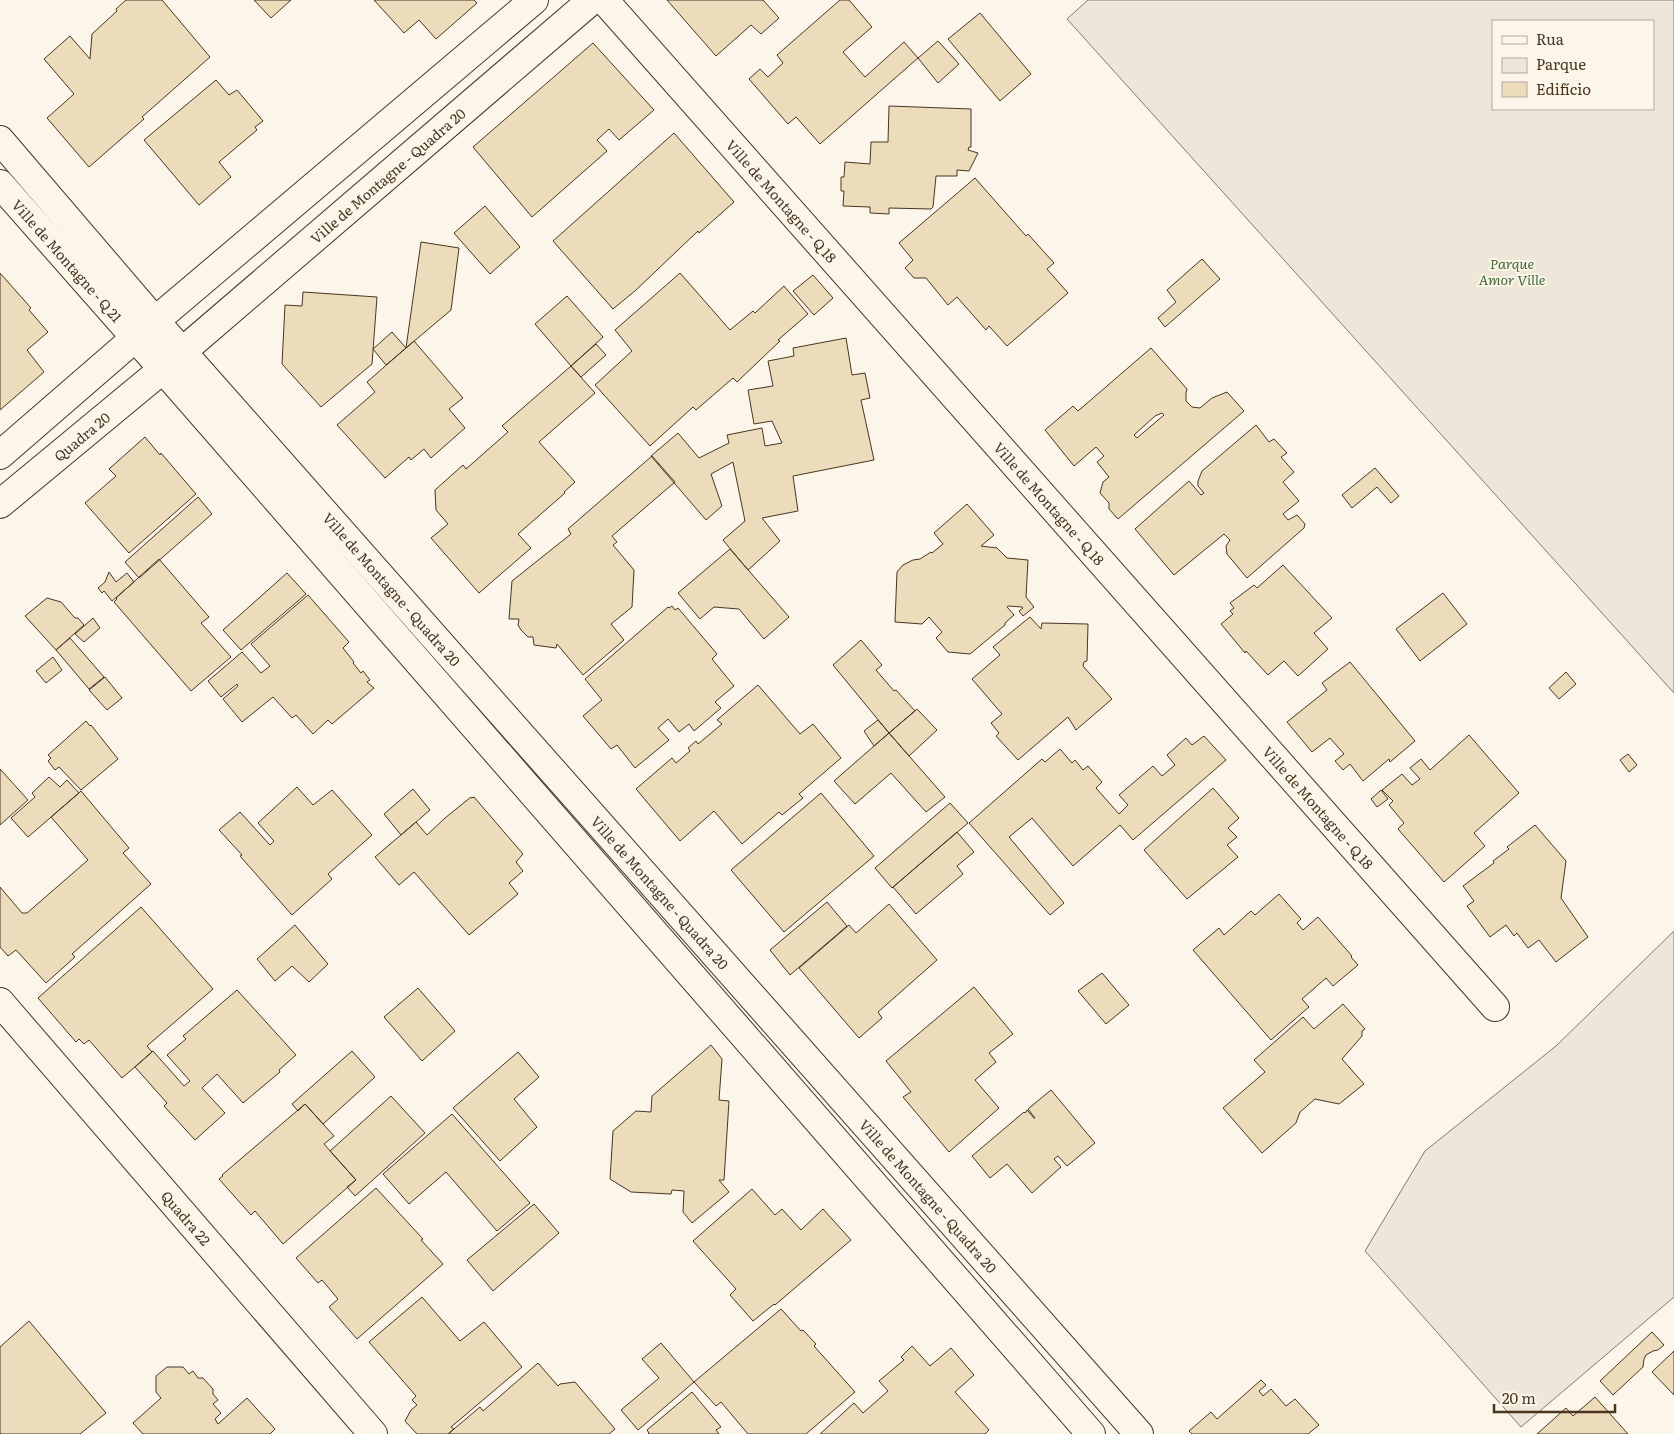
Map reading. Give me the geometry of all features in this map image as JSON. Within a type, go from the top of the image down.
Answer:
[{"type":"street","points":[[0,455],[145,329],[534,0]]},
{"type":"street","name":"Ville de Montagne - Quadra 20","points":[[172,360],[592,0]]},
{"type":"street","name":"Ville de Montagne - Q 18","points":[[604,0],[1495,1008]]},
{"type":"street","points":[[0,140],[145,329]]},
{"type":"street","name":"Ville de Montagne - Q 21","points":[[0,184],[145,329]]},
{"type":"street","name":"Ville de Montagne - Quadra 20","points":[[145,329],[1091,1434]]},
{"type":"street","name":"Ville de Montagne - Quadra 20","points":[[172,360],[1139,1434]]},
{"type":"street","name":"Quadra 20","points":[[0,504],[172,360]]},
{"type":"street","name":"Quadra 22","points":[[0,1002],[373,1434]]},
{"type":"green space","name":"Parque Amor Ville","points":[[1088,0],[1674,0],[1674,693],[1067,19]]},
{"type":"green space","points":[[1674,931],[1674,1297],[1521,1427],[1365,1251],[1425,1151],[1556,1046]]},
{"type":"building","points":[[126,0],[162,0],[210,57],[89,167],[47,118],[74,94],[44,59],[70,36],[90,59],[92,34]]},
{"type":"building","points":[[254,0],[291,0],[271,18]]},
{"type":"building","points":[[374,0],[474,0],[477,3],[436,39],[419,20],[404,33]]},
{"type":"building","points":[[667,0],[763,0],[779,18],[761,34],[751,25],[716,56]]},
{"type":"building","points":[[840,0],[849,0],[872,27],[843,52],[865,77],[904,42],[918,58],[820,144],[796,117],[788,124],[749,79],[760,69],[768,77],[783,63],[777,55]]},
{"type":"building","points":[[980,13],[1031,74],[1000,101],[948,39]]},
{"type":"building","points":[[938,41],[959,64],[938,83],[918,58]]},
{"type":"building","points":[[593,43],[654,110],[619,140],[609,129],[597,140],[607,151],[532,217],[473,147]]},
{"type":"building","points":[[216,80],[229,95],[237,90],[263,121],[255,127],[257,130],[219,162],[231,177],[199,205],[144,140]]},
{"type":"building","points":[[889,106],[971,109],[971,147],[968,150],[978,153],[969,171],[957,170],[957,176],[936,176],[933,207],[931,209],[889,208],[889,214],[870,213],[870,207],[843,206],[844,191],[841,191],[841,177],[844,177],[845,162],[870,164],[871,142],[888,142]]},
{"type":"building","points":[[674,133],[734,202],[699,233],[698,231],[636,290],[613,309],[553,241]]},
{"type":"building","points":[[975,178],[1026,236],[1028,234],[1054,263],[1047,269],[1068,293],[1007,346],[989,326],[986,330],[957,297],[948,305],[926,278],[914,278],[905,268],[913,260],[899,243]]},
{"type":"building","points":[[485,206],[520,247],[490,274],[454,233]]},
{"type":"building","points":[[421,242],[459,248],[451,310],[406,348]]},
{"type":"building","points":[[1202,259],[1220,279],[1165,327],[1158,318],[1176,302],[1167,290]]},
{"type":"building","points":[[0,273],[31,308],[29,310],[48,332],[27,350],[44,372],[0,410]]},
{"type":"building","points":[[680,273],[730,330],[753,311],[755,313],[784,286],[808,314],[778,340],[780,341],[737,382],[733,378],[696,410],[693,407],[650,446],[595,385],[632,351],[615,330]]},
{"type":"building","points":[[813,275],[833,298],[814,315],[793,291]]},
{"type":"building","points":[[303,292],[377,297],[372,364],[321,407],[282,364],[285,305],[302,306]]},
{"type":"building","points":[[567,296],[603,337],[571,366],[535,324]]},
{"type":"building","points":[[392,332],[406,348],[386,365],[373,349]]},
{"type":"building","points":[[846,338],[852,375],[865,373],[870,398],[861,400],[874,460],[793,476],[798,511],[762,518],[780,541],[748,570],[723,540],[745,521],[733,462],[711,474],[722,506],[706,520],[651,456],[678,433],[699,458],[729,443],[727,435],[762,428],[765,446],[782,443],[772,421],[754,424],[748,390],[773,386],[768,361],[794,356],[793,348]]},
{"type":"building","points":[[414,341],[463,398],[449,409],[465,428],[431,458],[424,449],[411,460],[409,457],[385,478],[337,425],[375,392],[367,382]]},
{"type":"building","points":[[596,344],[606,355],[581,377],[571,366]]},
{"type":"building","points":[[1151,348],[1187,389],[1186,401],[1192,407],[1200,408],[1212,398],[1227,392],[1244,411],[1118,519],[1109,509],[1109,503],[1100,493],[1103,482],[1109,477],[1097,462],[1104,456],[1096,447],[1074,466],[1045,430],[1073,406],[1078,411]],"holes":[[[1162,413],[1164,415],[1137,438],[1134,435],[1155,416]]]},
{"type":"building","points":[[571,366],[595,393],[539,442],[575,482],[518,534],[531,548],[479,593],[431,538],[448,524],[436,510],[435,490],[463,465],[466,469],[508,432],[502,426]]},
{"type":"building","points":[[1256,425],[1269,442],[1274,439],[1287,453],[1281,457],[1294,472],[1283,482],[1299,501],[1283,514],[1288,520],[1297,515],[1305,524],[1304,528],[1247,578],[1227,554],[1226,546],[1230,540],[1224,534],[1174,575],[1135,529],[1189,481],[1201,495],[1204,493],[1198,486],[1202,471]]},
{"type":"building","points":[[145,437],[196,494],[129,553],[85,503],[116,476],[109,469]]},
{"type":"building","points":[[652,456],[675,482],[612,536],[617,542],[613,545],[634,570],[632,607],[611,624],[624,640],[583,675],[557,644],[556,648],[534,645],[533,637],[528,637],[518,625],[519,619],[509,619],[512,581],[571,534],[568,529]]},
{"type":"building","points":[[1375,468],[1399,496],[1391,503],[1377,487],[1352,508],[1342,495]]},
{"type":"building","points":[[198,497],[212,514],[139,578],[125,562]]},
{"type":"building","points":[[967,504],[994,535],[981,546],[997,548],[1007,558],[1028,560],[1026,597],[1034,607],[1023,616],[1019,611],[1022,607],[1007,607],[1014,615],[1005,625],[970,654],[948,652],[936,638],[942,632],[929,617],[922,624],[895,622],[897,572],[903,565],[932,553],[943,544],[934,533]]},
{"type":"building","points":[[730,549],[789,617],[764,639],[739,609],[714,607],[700,619],[678,593]]},
{"type":"building","points":[[159,559],[209,617],[201,623],[231,657],[191,691],[114,602],[116,598]]},
{"type":"building","points":[[1283,565],[1332,618],[1314,633],[1328,649],[1298,676],[1284,661],[1268,675],[1246,651],[1245,653],[1221,624],[1233,614],[1230,611],[1234,608],[1230,603],[1254,585],[1257,588]]},
{"type":"building","points":[[109,572],[116,582],[127,573],[134,582],[112,601],[104,591],[102,593],[98,588],[105,582]]},
{"type":"building","points":[[287,573],[306,594],[241,650],[223,630]]},
{"type":"building","points":[[1443,593],[1467,624],[1420,661],[1396,629]]},
{"type":"building","points":[[308,595],[349,642],[343,648],[361,673],[363,671],[370,680],[367,682],[374,688],[332,724],[328,720],[313,734],[296,715],[292,718],[273,697],[242,722],[223,699],[238,686],[237,684],[221,697],[208,681],[242,652],[261,673],[270,666],[251,644]]},
{"type":"building","points":[[47,598],[61,602],[84,625],[56,650],[25,616]]},
{"type":"building","points":[[672,606],[675,610],[678,608],[717,654],[712,659],[734,686],[715,702],[721,708],[694,731],[689,724],[679,732],[668,719],[658,728],[669,740],[635,768],[617,745],[611,749],[583,716],[602,700],[585,679],[668,607]]},
{"type":"building","points":[[1030,617],[1041,629],[1042,623],[1088,624],[1087,661],[1084,662],[1083,666],[1112,699],[1076,730],[1068,717],[1018,760],[996,736],[999,733],[991,723],[1002,714],[972,679],[1000,655],[993,647]]},
{"type":"building","points":[[93,618],[100,628],[84,642],[75,634]]},
{"type":"building","points":[[70,638],[104,677],[89,689],[56,650]]},
{"type":"building","points":[[861,640],[882,665],[876,670],[915,711],[889,733],[833,665]]},
{"type":"building","points":[[53,657],[62,670],[46,683],[36,671]]},
{"type":"building","points":[[1350,662],[1415,741],[1390,762],[1389,759],[1363,781],[1350,764],[1343,770],[1335,761],[1344,754],[1330,738],[1312,752],[1287,722],[1327,690],[1322,683]]},
{"type":"building","points":[[1566,672],[1576,684],[1559,699],[1549,688]]},
{"type":"building","points":[[105,677],[122,698],[107,710],[89,690]]},
{"type":"building","points":[[758,685],[800,734],[813,724],[841,758],[799,794],[803,798],[782,815],[779,812],[742,844],[714,811],[680,841],[636,789],[672,758],[676,763],[690,751],[688,748],[696,741],[698,744],[722,724],[717,720]]},
{"type":"building","points":[[917,709],[937,730],[909,756],[889,733]]},
{"type":"building","points":[[878,720],[889,733],[874,746],[864,731]]},
{"type":"building","points":[[86,721],[118,759],[81,790],[59,767],[55,770],[48,761],[51,758],[48,755]]},
{"type":"building","points":[[889,733],[945,797],[926,812],[891,773],[855,804],[834,781]]},
{"type":"building","points":[[1469,735],[1519,793],[1474,833],[1485,846],[1444,882],[1398,829],[1404,823],[1389,805],[1393,801],[1382,790],[1402,774],[1412,785],[1420,779],[1410,768],[1421,759],[1430,770]]},
{"type":"building","points":[[1204,736],[1226,760],[1133,840],[1120,825],[1073,866],[1032,818],[1009,837],[1064,903],[1050,915],[969,823],[1042,759],[1045,762],[1060,749],[1072,763],[1075,760],[1083,770],[1088,766],[1102,782],[1096,788],[1119,814],[1128,805],[1119,795],[1153,766],[1162,776],[1175,765],[1167,755],[1186,738],[1192,745]]},
{"type":"building","points":[[1628,754],[1637,765],[1629,772],[1620,760]]},
{"type":"building","points":[[0,769],[28,800],[0,825]]},
{"type":"building","points":[[49,777],[60,787],[67,780],[79,793],[28,837],[11,818],[35,797],[32,793]]},
{"type":"building","points":[[297,787],[313,805],[332,790],[372,835],[328,874],[332,879],[292,915],[219,830],[240,812],[270,845],[274,841],[258,823]]},
{"type":"building","points":[[1213,788],[1239,818],[1228,828],[1237,837],[1227,845],[1238,857],[1187,899],[1144,850]]},
{"type":"building","points":[[413,789],[430,810],[401,835],[384,814]]},
{"type":"building","points":[[1381,790],[1388,799],[1377,807],[1371,799]]},
{"type":"building","points":[[81,791],[129,848],[123,853],[151,884],[72,954],[75,957],[46,983],[16,950],[8,956],[0,947],[0,887],[22,913],[27,913],[88,860],[51,817]]},
{"type":"building","points":[[821,793],[874,856],[784,932],[731,870]]},
{"type":"building","points":[[471,797],[474,797],[523,854],[516,862],[523,871],[509,883],[518,894],[469,935],[414,872],[399,885],[375,857],[416,822],[427,835]]},
{"type":"building","points":[[950,803],[968,823],[892,888],[875,868]]},
{"type":"building","points":[[1535,825],[1566,861],[1561,898],[1588,937],[1556,962],[1539,940],[1528,948],[1517,933],[1514,936],[1506,925],[1490,937],[1467,906],[1474,901],[1463,886],[1494,863],[1493,861],[1509,849],[1507,847]]},
{"type":"building","points":[[957,832],[974,852],[957,866],[963,874],[916,914],[893,887]]},
{"type":"building","points":[[1279,894],[1301,919],[1297,923],[1303,930],[1318,917],[1358,965],[1333,986],[1326,978],[1302,999],[1309,1007],[1271,1040],[1193,950],[1219,928],[1224,935],[1251,911],[1255,915]]},
{"type":"building","points":[[827,902],[847,926],[790,975],[770,950]]},
{"type":"building","points":[[889,904],[937,960],[878,1012],[882,1018],[859,1038],[799,968],[849,925],[856,933]]},
{"type":"building","points":[[141,907],[213,989],[147,1046],[152,1052],[122,1078],[89,1040],[84,1044],[79,1039],[76,1042],[38,998]]},
{"type":"building","points":[[295,925],[328,964],[309,982],[292,966],[275,981],[257,959]]},
{"type":"building","points":[[1102,973],[1129,1005],[1106,1024],[1078,991]]},
{"type":"building","points":[[974,987],[1013,1034],[989,1053],[996,1062],[975,1080],[999,1108],[949,1152],[903,1097],[911,1092],[886,1061]]},
{"type":"building","points":[[418,988],[455,1031],[422,1061],[384,1017]]},
{"type":"building","points":[[237,990],[296,1055],[279,1070],[280,1072],[243,1103],[217,1074],[202,1088],[225,1113],[195,1140],[164,1106],[167,1103],[135,1067],[153,1051],[184,1086],[190,1081],[167,1055],[186,1039],[183,1036]]},
{"type":"building","points":[[1343,1004],[1365,1029],[1362,1031],[1362,1036],[1342,1059],[1364,1084],[1339,1104],[1315,1099],[1300,1112],[1296,1123],[1262,1153],[1223,1108],[1265,1072],[1254,1060],[1303,1017],[1314,1029]]},
{"type":"building","points":[[711,1045],[722,1059],[719,1100],[729,1101],[724,1180],[719,1180],[729,1192],[692,1223],[683,1212],[684,1191],[672,1190],[671,1194],[631,1192],[610,1179],[613,1131],[636,1111],[651,1112],[652,1096]]},
{"type":"building","points":[[352,1051],[375,1077],[323,1124],[305,1104],[298,1111],[292,1104]]},
{"type":"building","points":[[518,1052],[539,1077],[514,1099],[537,1127],[500,1161],[453,1108]]},
{"type":"building","points":[[1051,1090],[1095,1143],[1067,1166],[1058,1156],[1054,1159],[1061,1167],[1032,1193],[1007,1164],[990,1178],[972,1156],[1027,1110],[1035,1118],[1028,1109]]},
{"type":"building","points":[[391,1096],[425,1133],[355,1196],[347,1187],[356,1180],[330,1151]]},
{"type":"building","points":[[305,1104],[334,1136],[324,1144],[356,1180],[283,1244],[255,1211],[251,1215],[219,1179]]},
{"type":"building","points":[[452,1114],[530,1203],[497,1231],[446,1172],[409,1204],[383,1174]]},
{"type":"building","points":[[376,1188],[423,1239],[421,1240],[443,1264],[357,1339],[329,1307],[338,1299],[322,1280],[318,1283],[296,1258]]},
{"type":"building","points":[[752,1189],[775,1215],[782,1209],[801,1230],[823,1209],[851,1240],[775,1305],[753,1321],[730,1295],[736,1289],[693,1241]]},
{"type":"building","points":[[534,1204],[559,1233],[493,1291],[467,1260]]},
{"type":"building","points":[[422,1297],[460,1341],[484,1322],[522,1367],[451,1427],[454,1429],[448,1434],[417,1434],[405,1421],[411,1410],[417,1405],[412,1400],[416,1396],[369,1342]]},
{"type":"building","points":[[781,1309],[816,1344],[814,1346],[855,1392],[806,1434],[748,1434],[721,1402],[716,1406],[694,1382]]},
{"type":"building","points":[[29,1321],[106,1413],[80,1434],[0,1433],[0,1347]]},
{"type":"building","points":[[1652,1332],[1664,1345],[1646,1355],[1643,1367],[1613,1395],[1600,1381]]},
{"type":"building","points":[[661,1343],[694,1382],[638,1430],[621,1410],[659,1378],[642,1359]]},
{"type":"building","points":[[912,1346],[930,1366],[951,1348],[974,1375],[955,1392],[989,1430],[985,1434],[820,1434],[854,1403],[863,1413],[888,1391],[879,1381],[904,1360],[901,1357]]},
{"type":"building","points":[[1674,1351],[1674,1395],[1652,1372]]},
{"type":"building","points":[[538,1363],[558,1386],[575,1382],[615,1429],[609,1434],[448,1434],[480,1407],[483,1411]]},
{"type":"building","points":[[167,1367],[183,1367],[189,1374],[193,1371],[198,1378],[203,1378],[213,1389],[213,1394],[218,1400],[213,1404],[221,1413],[215,1419],[218,1424],[247,1398],[275,1429],[270,1434],[143,1434],[133,1423],[161,1398],[156,1392],[156,1376]]},
{"type":"building","points":[[1261,1380],[1266,1385],[1259,1391],[1263,1396],[1271,1389],[1286,1406],[1295,1399],[1319,1425],[1308,1434],[1192,1434],[1189,1431],[1211,1412],[1217,1419]]},
{"type":"building","points":[[692,1392],[721,1427],[716,1430],[719,1434],[648,1434],[647,1430]]},
{"type":"building","points":[[1595,1397],[1628,1434],[1537,1434],[1566,1408],[1573,1416]]}]
